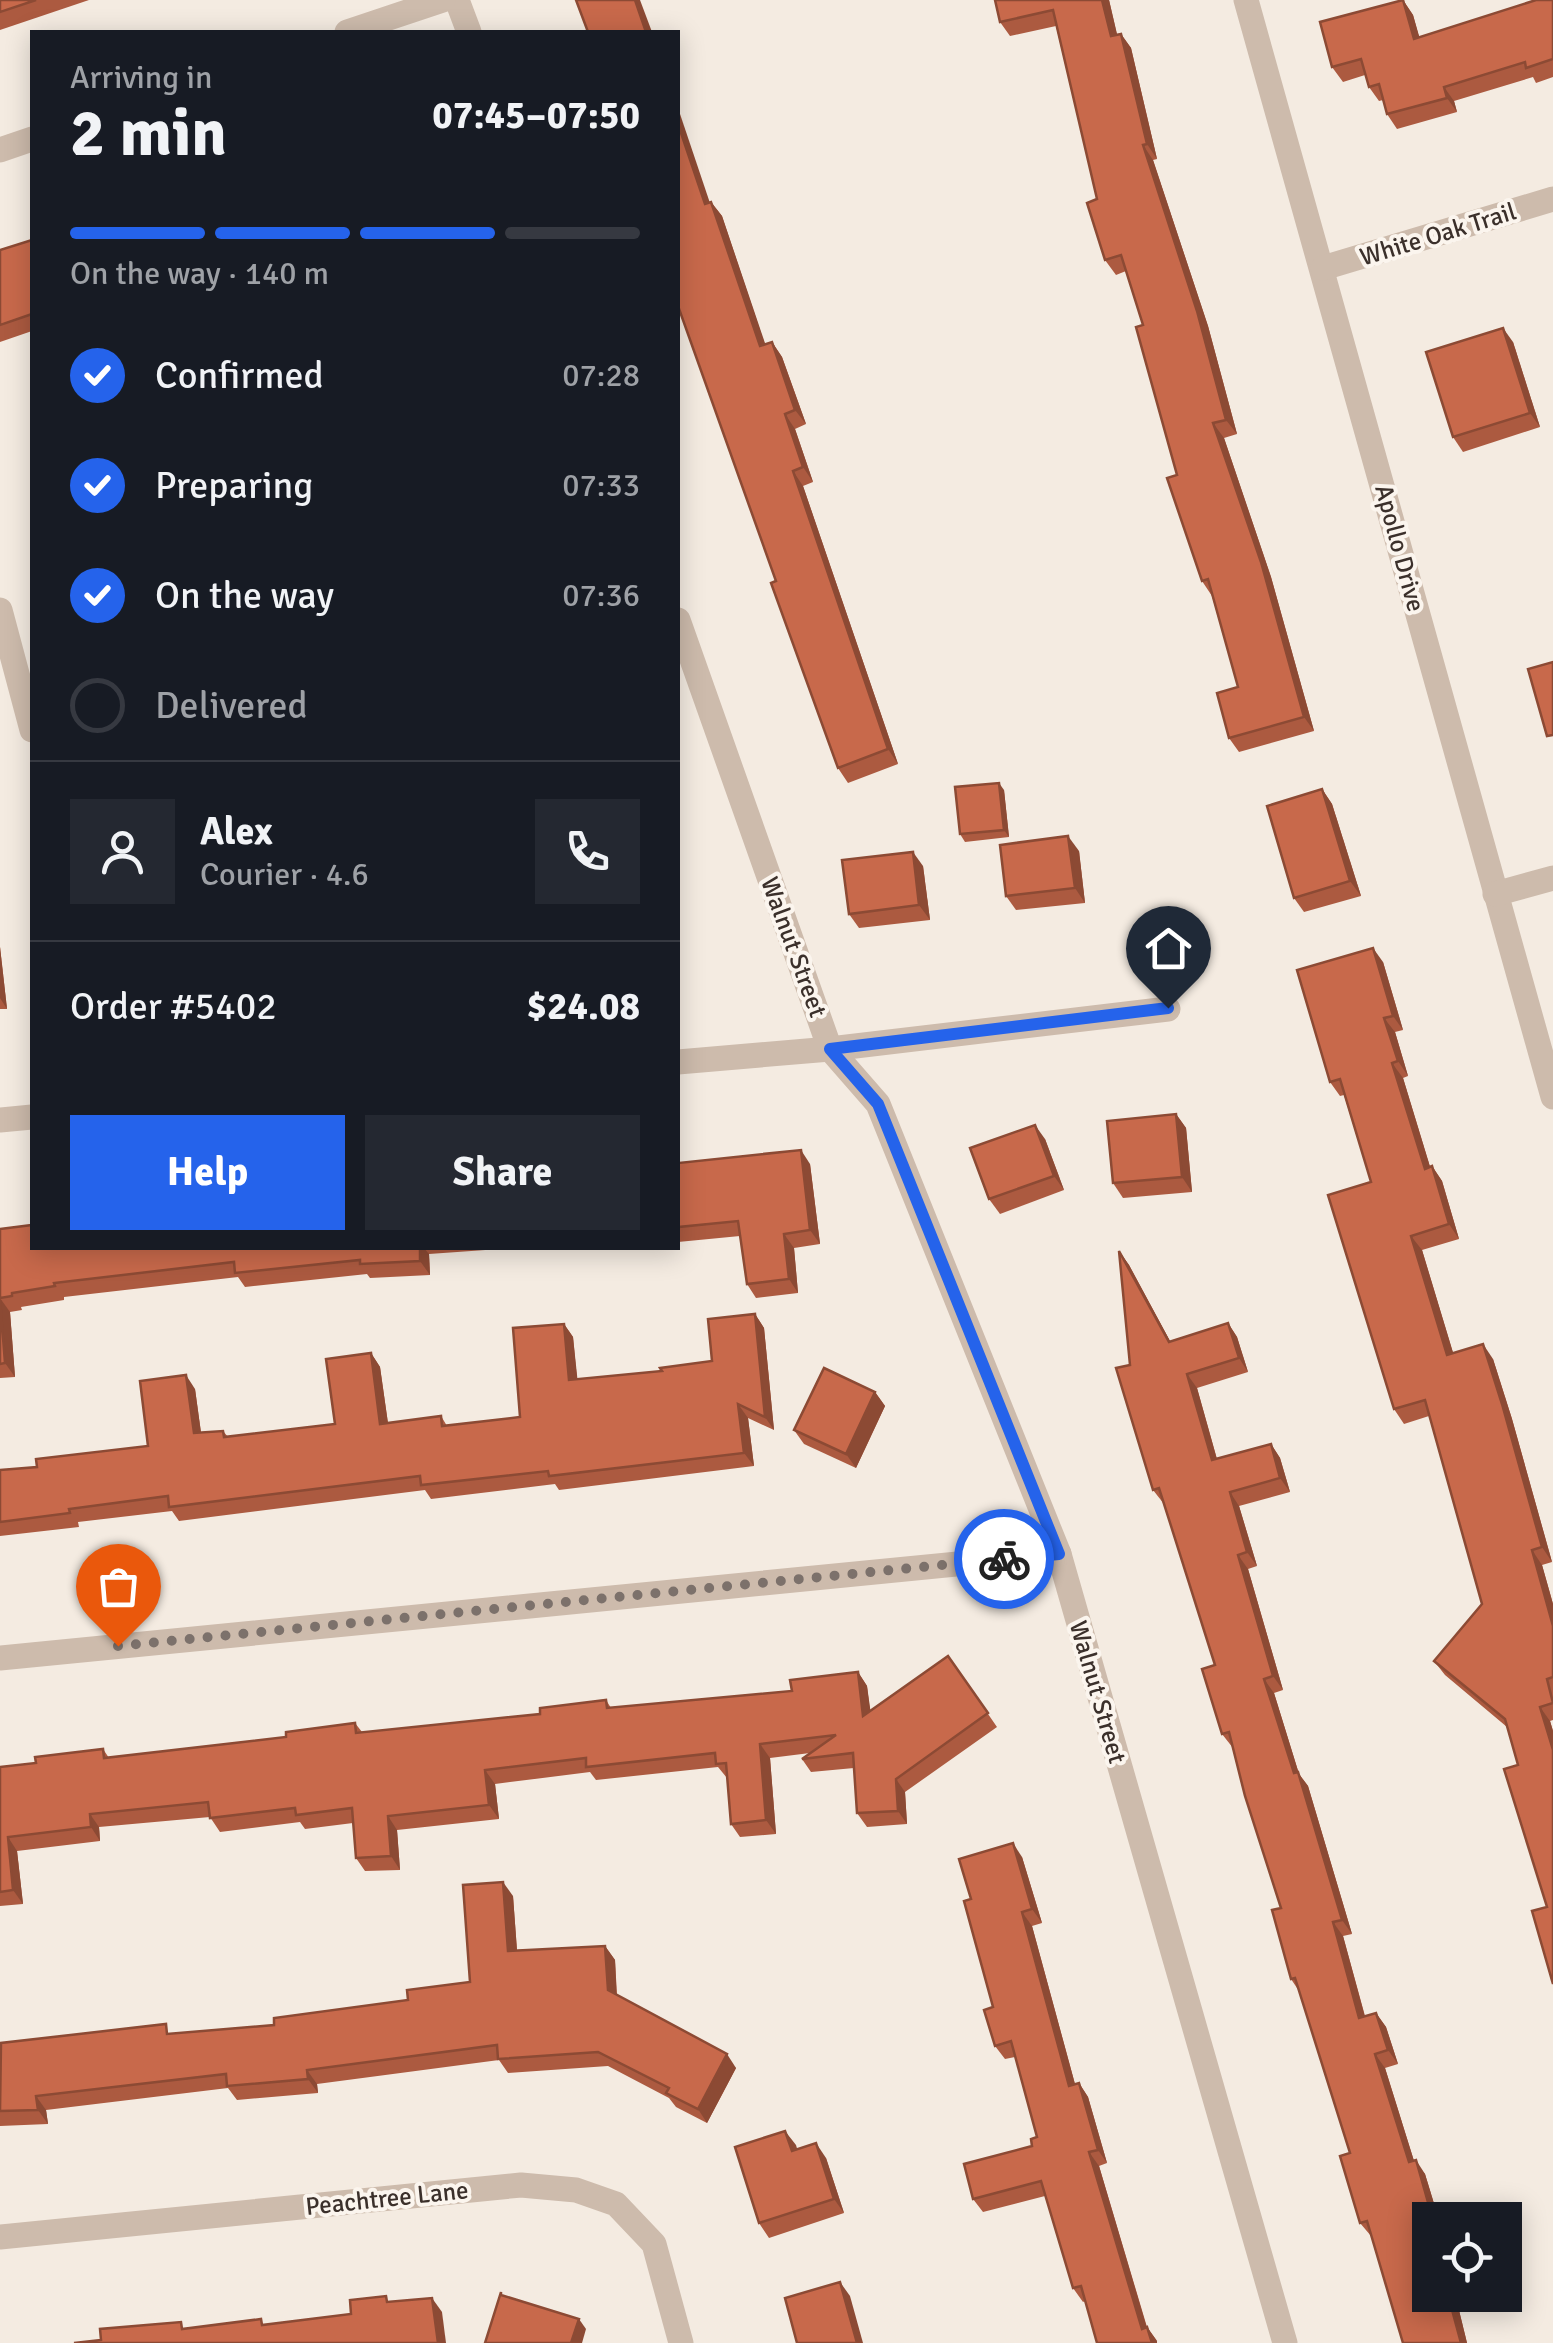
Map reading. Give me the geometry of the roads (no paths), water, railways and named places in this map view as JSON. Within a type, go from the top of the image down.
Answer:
[{"type":"street","points":[[353,30],[443,0]]},
{"type":"street","points":[[457,0],[468,30]]},
{"type":"street","name":"Apollo Drive","points":[[1246,0],[1553,1097]]},
{"type":"street","points":[[0,150],[30,140]]},
{"type":"street","name":"White Oak Trail","points":[[1323,268],[1553,199]]},
{"type":"street","points":[[0,610],[30,722]]},
{"type":"street","name":"Walnut Street","points":[[680,626],[830,1049],[878,1104],[1059,1554],[1285,2343]]},
{"type":"street","points":[[1495,894],[1553,878]]},
{"type":"street","points":[[680,1062],[830,1049],[1168,1008]]},
{"type":"street","points":[[0,1120],[30,1117]]},
{"type":"street","points":[[0,1658],[1059,1554]]},
{"type":"street","name":"Peachtree Lane","points":[[0,2236],[521,2185],[576,2190],[616,2204],[654,2244],[681,2343]]}]
